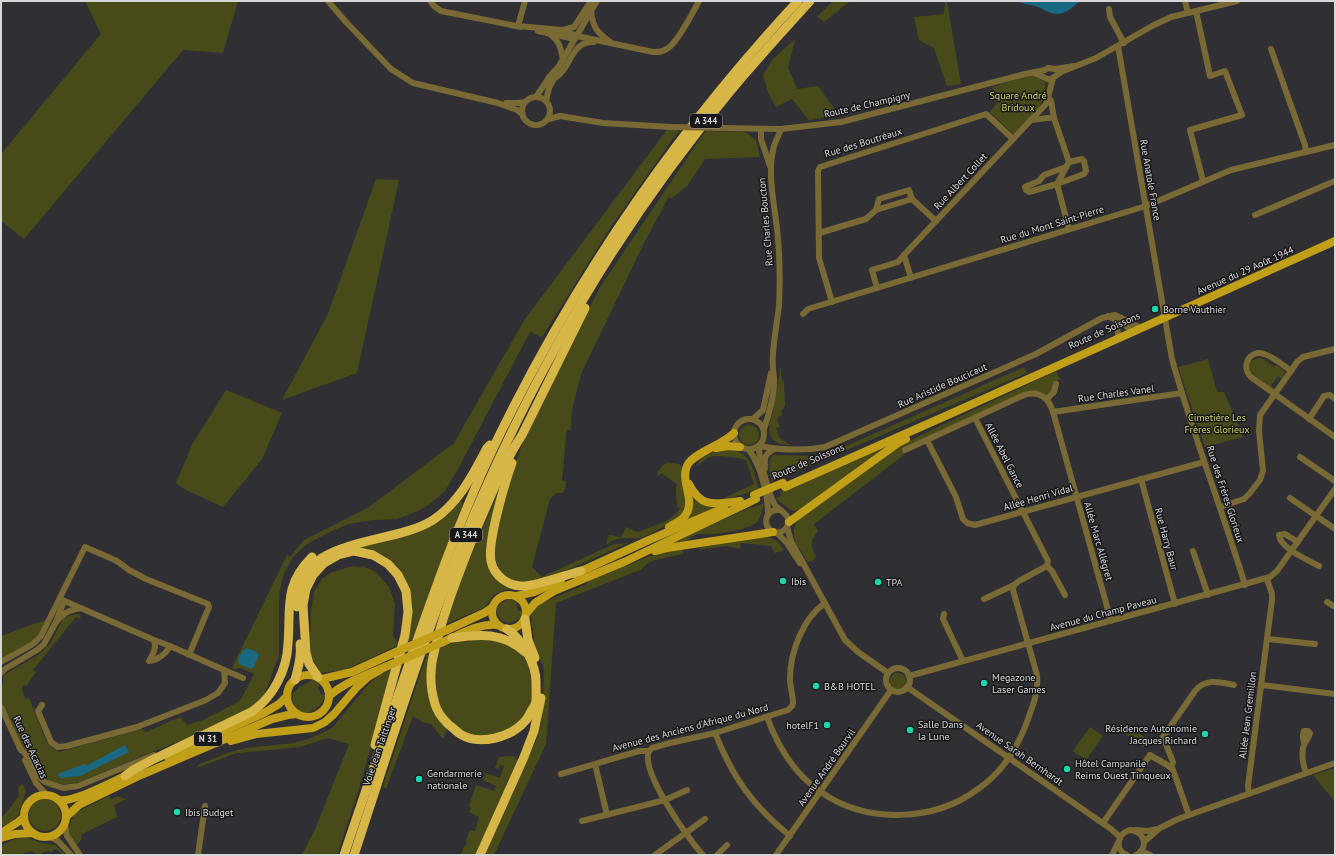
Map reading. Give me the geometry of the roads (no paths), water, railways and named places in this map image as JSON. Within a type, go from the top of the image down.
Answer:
[{"type":"highway","name":"A 344","points":[[498,437],[559,321],[590,270],[629,211],[724,83],[762,39],[798,1]]},
{"type":"highway","name":"A 344","points":[[614,251],[646,202],[709,118],[766,50],[810,1]]},
{"type":"highway","points":[[507,629],[518,638],[533,666],[536,680],[535,703],[526,721],[512,732],[488,740],[474,739],[460,734],[441,717],[435,705],[431,686],[432,662],[446,611],[461,568],[486,506],[614,251]]},
{"type":"highway","name":"Voie Jean Taittinger","points":[[354,855],[425,644],[476,510],[513,428],[543,371],[568,326],[614,251]]},
{"type":"highway","points":[[522,435],[510,469],[492,538],[490,550],[491,561],[494,569],[502,579],[509,583],[525,586],[581,571]]},
{"type":"highway","points":[[295,680],[301,651],[297,604],[298,590],[308,571],[317,561],[339,549],[398,534],[432,520],[454,501],[467,485],[487,448],[498,437]]},
{"type":"highway","name":"Voie Jean Taittinger","points":[[344,855],[446,560],[473,493],[498,437]]},
{"type":"highway","points":[[125,776],[132,770],[259,708],[267,699],[281,674],[286,659],[289,605],[296,578],[313,556],[328,548],[339,549]]},
{"type":"highway","points":[[320,678],[309,664],[306,652],[303,605],[306,589],[313,574],[324,563],[338,555],[354,551],[373,555],[388,564],[398,575],[406,591],[408,612],[405,635],[356,819]]},
{"type":"highway","points":[[480,855],[524,757],[534,731],[540,704],[542,681],[528,640],[526,616]]},
{"type":"highway","points":[[452,638],[482,635],[503,638],[518,646],[527,654]]},
{"type":"main road","name":"Avenue du 29 Août 1944","points":[[1164,317],[1335,241]]},
{"type":"main road","name":"Route de Soissons","points":[[784,485],[1072,357],[1118,334],[1164,317]]},
{"type":"main road","name":"Route de Soissons","points":[[526,616],[531,607],[543,597],[624,562],[755,497],[960,410],[1133,329]]},
{"type":"main road","points":[[788,524],[898,443],[960,410]]},
{"type":"main road","points":[[648,540],[685,516],[690,499],[684,479],[686,468],[689,464],[696,457],[734,433]]},
{"type":"main road","points":[[712,448],[740,446]]},
{"type":"main road","points":[[686,468],[689,485],[695,495],[703,502],[715,504],[740,501]]},
{"type":"main road","name":"Route de Soissons","points":[[517,596],[534,592],[648,540],[740,501],[755,497]]},
{"type":"main road","points":[[624,562],[667,548],[775,532]]},
{"type":"main road","points":[[197,752],[211,750],[232,741],[256,734],[313,728],[325,722],[334,714],[357,687],[368,677],[392,664],[480,626],[498,625],[507,629],[518,627],[526,616],[524,604],[517,596],[504,596],[496,600],[492,608],[492,614],[498,625]]},
{"type":"main road","points":[[380,670],[352,680],[338,689],[330,696],[326,707],[318,714],[308,717],[297,714],[290,706],[287,696],[291,684],[300,676],[306,675],[320,678],[352,672],[447,630],[492,608]]},
{"type":"main road","points":[[320,678],[327,685],[330,696]]},
{"type":"main road","name":"N 31","points":[[59,800],[64,801],[76,798],[264,713],[279,704],[287,696]]},
{"type":"main road","name":"N 31","points":[[66,820],[79,806],[141,775],[272,719],[297,714]]},
{"type":"main road","points":[[1,838],[15,834],[33,834],[50,837],[57,834],[66,820],[65,807],[53,796],[46,794],[40,795],[30,801],[24,811],[24,817],[28,829],[33,834]]},
{"type":"main road","points":[[1,833],[24,817]]},
{"type":"street","points":[[328,1],[346,22],[391,68],[413,83],[498,103],[517,110],[522,114],[527,122],[533,126],[541,125],[549,119],[551,110],[546,101],[540,97],[532,98],[518,104],[498,103]]},
{"type":"street","points":[[430,1],[441,11],[570,38],[577,36]]},
{"type":"street","points":[[518,26],[525,1]]},
{"type":"street","points":[[562,30],[574,27],[592,1]]},
{"type":"street","points":[[536,97],[562,60],[597,1]]},
{"type":"street","points":[[518,26],[562,30],[577,36],[653,52],[661,52],[669,48],[678,36],[699,1]]},
{"type":"street","points":[[1185,1],[1188,13]]},
{"type":"street","name":"Route de Champigny","points":[[1032,72],[1045,78],[1053,78],[1061,72],[1096,58],[1152,26],[1171,17],[1237,1]]},
{"type":"street","name":"Rue Anatole France","points":[[1109,9],[1110,17],[1121,45],[1164,317]]},
{"type":"street","points":[[591,11],[592,21],[596,30],[611,43]]},
{"type":"street","points":[[1196,11],[1210,76],[1224,71],[1242,115],[1190,130],[1204,181]]},
{"type":"street","points":[[548,33],[554,37],[560,45],[562,60]]},
{"type":"street","points":[[546,101],[549,88],[556,78],[561,75],[579,46],[588,42],[611,43]]},
{"type":"street","points":[[1271,49],[1305,145],[1306,152]]},
{"type":"street","points":[[556,78],[558,66]]},
{"type":"street","name":"Route de Champigny","points":[[551,110],[560,116],[603,123],[671,127],[761,130],[781,129],[841,122],[1032,72],[1049,68],[1053,69],[1074,66]]},
{"type":"street","points":[[1053,69],[1055,74],[1053,78]]},
{"type":"street","points":[[1044,70],[1043,72],[1045,78]]},
{"type":"street","name":"Rue Albert Collet","points":[[1045,78],[1049,88]]},
{"type":"street","name":"Rue Albert Collet","points":[[877,288],[872,270],[898,262],[1046,104],[1049,88],[1053,78]]},
{"type":"street","name":"Rue Albert Collet","points":[[1048,97],[1051,101],[1054,118],[1067,165]]},
{"type":"street","points":[[522,114],[522,107],[525,102]]},
{"type":"street","name":"Rue des Boutréaux","points":[[832,302],[819,258],[818,171],[820,167],[824,164],[986,114],[1013,139]]},
{"type":"street","name":"Route de Champigny","points":[[549,119],[560,116]]},
{"type":"street","points":[[1031,120],[1054,118]]},
{"type":"street","name":"Rue Charles Boucton","points":[[770,168],[774,145],[781,129]]},
{"type":"street","name":"Rue Charles Boucton","points":[[753,419],[763,410],[772,369],[779,290],[778,239],[770,168],[761,139],[761,130]]},
{"type":"street","name":"Rue du Mont Saint-Pierre","points":[[803,314],[808,309],[1146,206],[1231,170],[1335,145]]},
{"type":"street","points":[[1082,159],[1084,161],[1086,171],[1084,174],[1057,184],[1029,192],[1025,187],[1039,181],[1044,174],[1082,159]]},
{"type":"street","points":[[1067,165],[1057,184],[1069,229]]},
{"type":"street","points":[[1255,215],[1335,181]]},
{"type":"street","points":[[876,210],[879,199],[909,190],[912,199],[936,221]]},
{"type":"street","points":[[819,233],[866,219],[876,210],[912,199]]},
{"type":"street","points":[[904,255],[911,278]]},
{"type":"street","points":[[1108,316],[1115,315],[1133,329]]},
{"type":"street","points":[[1108,316],[1133,329]]},
{"type":"street","name":"Rue Aristide Boucicaut","points":[[759,446],[776,449],[816,449],[834,444],[1036,354],[1108,316]]},
{"type":"street","name":"Rue des Frères Glorieux","points":[[1164,317],[1172,359],[1182,393],[1244,585]]},
{"type":"street","points":[[1116,321],[1118,334]]},
{"type":"street","points":[[1220,507],[1244,499],[1260,480],[1263,468],[1259,420],[1262,411],[1297,362],[1303,357],[1335,348]]},
{"type":"street","points":[[1291,371],[1263,353],[1256,353],[1248,359],[1246,366],[1249,375],[1335,437]]},
{"type":"street","name":"Rue Charles Boucton","points":[[764,432],[773,393],[774,379],[772,369]]},
{"type":"street","points":[[905,450],[1030,393],[1037,394],[1047,399],[1054,392],[1056,384]]},
{"type":"street","name":"Rue Charles Vanel","points":[[1053,412],[1182,393]]},
{"type":"street","points":[[1309,419],[1324,396],[1330,395],[1335,399]]},
{"type":"street","name":"Allée Marc Allégret","points":[[1047,399],[1052,406],[1111,621]]},
{"type":"street","name":"Allée Abel Gance","points":[[975,418],[1048,561],[1047,566],[1065,595]]},
{"type":"street","points":[[766,478],[765,456],[767,453],[776,449],[769,442],[760,423],[753,419],[740,422],[735,428],[734,433],[736,442],[740,446],[749,450],[754,457],[767,498],[768,515],[766,523],[769,530],[775,532],[787,543],[826,603]]},
{"type":"street","points":[[749,450],[759,446],[762,443],[764,432]]},
{"type":"street","name":"Allée Henri Vidal","points":[[927,440],[956,497],[963,519],[968,523],[975,525],[1204,462]]},
{"type":"street","points":[[759,446],[759,455],[773,501],[786,515],[791,541],[846,640],[858,652],[888,673]]},
{"type":"street","points":[[1300,457],[1335,481]]},
{"type":"street","name":"Rue Harry Baur","points":[[1141,479],[1175,604]]},
{"type":"street","name":"Avenue du Champ Paveau","points":[[909,676],[1267,579],[1277,571],[1335,489]]},
{"type":"street","points":[[1290,498],[1335,529]]},
{"type":"street","points":[[768,515],[773,511],[780,510]]},
{"type":"street","points":[[775,532],[785,530],[788,524]]},
{"type":"street","points":[[1298,542],[1285,534],[1279,535],[1281,540],[1292,551],[1319,566]]},
{"type":"street","points":[[1,662],[33,644],[41,636],[62,600],[85,547],[112,559],[142,577],[208,604],[209,606],[189,655]]},
{"type":"street","points":[[1193,551],[1208,595]]},
{"type":"street","points":[[984,599],[1014,585],[1047,566]]},
{"type":"street","name":"Allée Jean Gremillon","points":[[1249,794],[1248,786],[1272,594],[1267,579]]},
{"type":"street","points":[[767,717],[776,739],[788,759],[804,777],[820,792],[846,805],[874,813],[902,815],[928,811],[954,804],[971,794],[992,778],[1009,758],[1022,733],[1037,691],[1037,674],[1013,590],[1014,585]]},
{"type":"street","points":[[62,600],[243,678]]},
{"type":"street","points":[[56,622],[62,600]]},
{"type":"street","points":[[1327,602],[1335,607]]},
{"type":"street","name":"Avenue des Anciens d'Afrique du Nord","points":[[561,774],[638,751],[649,751],[655,747],[715,733],[786,711],[790,708],[793,700],[790,679],[794,651],[807,622],[817,609],[826,603]]},
{"type":"street","points":[[1,674],[5,669],[37,650],[44,644],[56,622],[62,615],[67,611],[81,608]]},
{"type":"street","points":[[944,614],[944,619],[963,661]]},
{"type":"street","points":[[1267,639],[1314,644]]},
{"type":"street","points":[[154,640],[155,650],[149,661],[153,661],[167,652],[170,646]]},
{"type":"street","points":[[897,668],[902,669],[909,676],[910,680],[908,687],[900,692],[891,690],[886,682],[888,673],[897,668]]},
{"type":"street","points":[[42,705],[38,711],[51,742],[58,747],[67,746],[137,727],[206,700],[218,693],[225,683],[224,670]]},
{"type":"street","points":[[1189,814],[1171,768],[1173,762],[1163,737],[1199,687],[1207,682],[1217,681],[1234,685]]},
{"type":"street","points":[[1261,685],[1335,694]]},
{"type":"street","name":"Avenue Sarah Bernhardt","points":[[908,687],[1103,823],[1119,840],[1119,847],[1123,855]]},
{"type":"street","name":"Avenue André Bourvil","points":[[776,855],[891,690]]},
{"type":"street","name":"Rue des Acacias","points":[[1,707],[36,782],[46,794]]},
{"type":"street","points":[[715,733],[731,768],[744,790],[766,816],[790,836]]},
{"type":"street","points":[[1304,744],[1303,761],[1306,773]]},
{"type":"street","points":[[19,747],[29,758],[38,776],[45,782],[63,788],[78,786],[162,751],[180,747]]},
{"type":"street","points":[[649,751],[649,765],[665,800],[685,834],[703,855]]},
{"type":"street","points":[[1103,823],[1150,755],[1171,768]]},
{"type":"street","points":[[1136,855],[1141,851],[1144,842],[1160,828],[1169,823],[1189,814],[1335,763]]},
{"type":"street","points":[[595,764],[607,815]]},
{"type":"street","points":[[582,821],[665,800],[687,790]]},
{"type":"street","points":[[198,855],[205,806]]},
{"type":"street","points":[[655,855],[705,819]]},
{"type":"street","points":[[66,820],[67,836],[80,855]]},
{"type":"street","points":[[1112,855],[1119,840],[1126,831],[1148,831],[1160,828]]},
{"type":"street","points":[[1136,830],[1143,837],[1144,842]]},
{"type":"street","points":[[50,837],[58,841],[71,855]]},
{"type":"street","points":[[717,855],[727,845]]},
{"type":"street","points":[[1141,851],[1150,855]]},
{"type":"water","points":[[1016,1],[1080,1],[1061,14],[1056,14],[1036,6]]},
{"type":"water","points":[[246,648],[257,652],[259,655],[252,669],[239,664],[240,655]]},
{"type":"water","points":[[125,745],[129,752],[80,776],[60,778],[58,774],[84,764],[86,766]]},
{"type":"place","name":"Borne Vauthier","points":[[1155,309]]},
{"type":"place","name":"Ibis","points":[[783,581]]},
{"type":"place","name":"TPA","points":[[878,582]]},
{"type":"place","name":"Megazone Laser Games","points":[[984,683]]},
{"type":"place","name":"B&B HOTEL","points":[[816,686]]},
{"type":"place","name":"hotelF1","points":[[827,725]]},
{"type":"place","name":"Salle Dans la Lune","points":[[910,730]]},
{"type":"place","name":"Résidence Autonomie Jacques Richard","points":[[1205,734]]},
{"type":"place","name":"Hôtel Campanile Reims Ouest Tinqueux","points":[[1067,769]]},
{"type":"place","name":"Gendarmerie nationale","points":[[419,779]]},
{"type":"place","name":"Ibis Budget","points":[[177,812]]},
{"type":"park label","name":"Square André Bridoux","points":[[1018,100]]},
{"type":"park label","name":"Cimetière Les Frères Glorieux","points":[[1217,422]]}]
